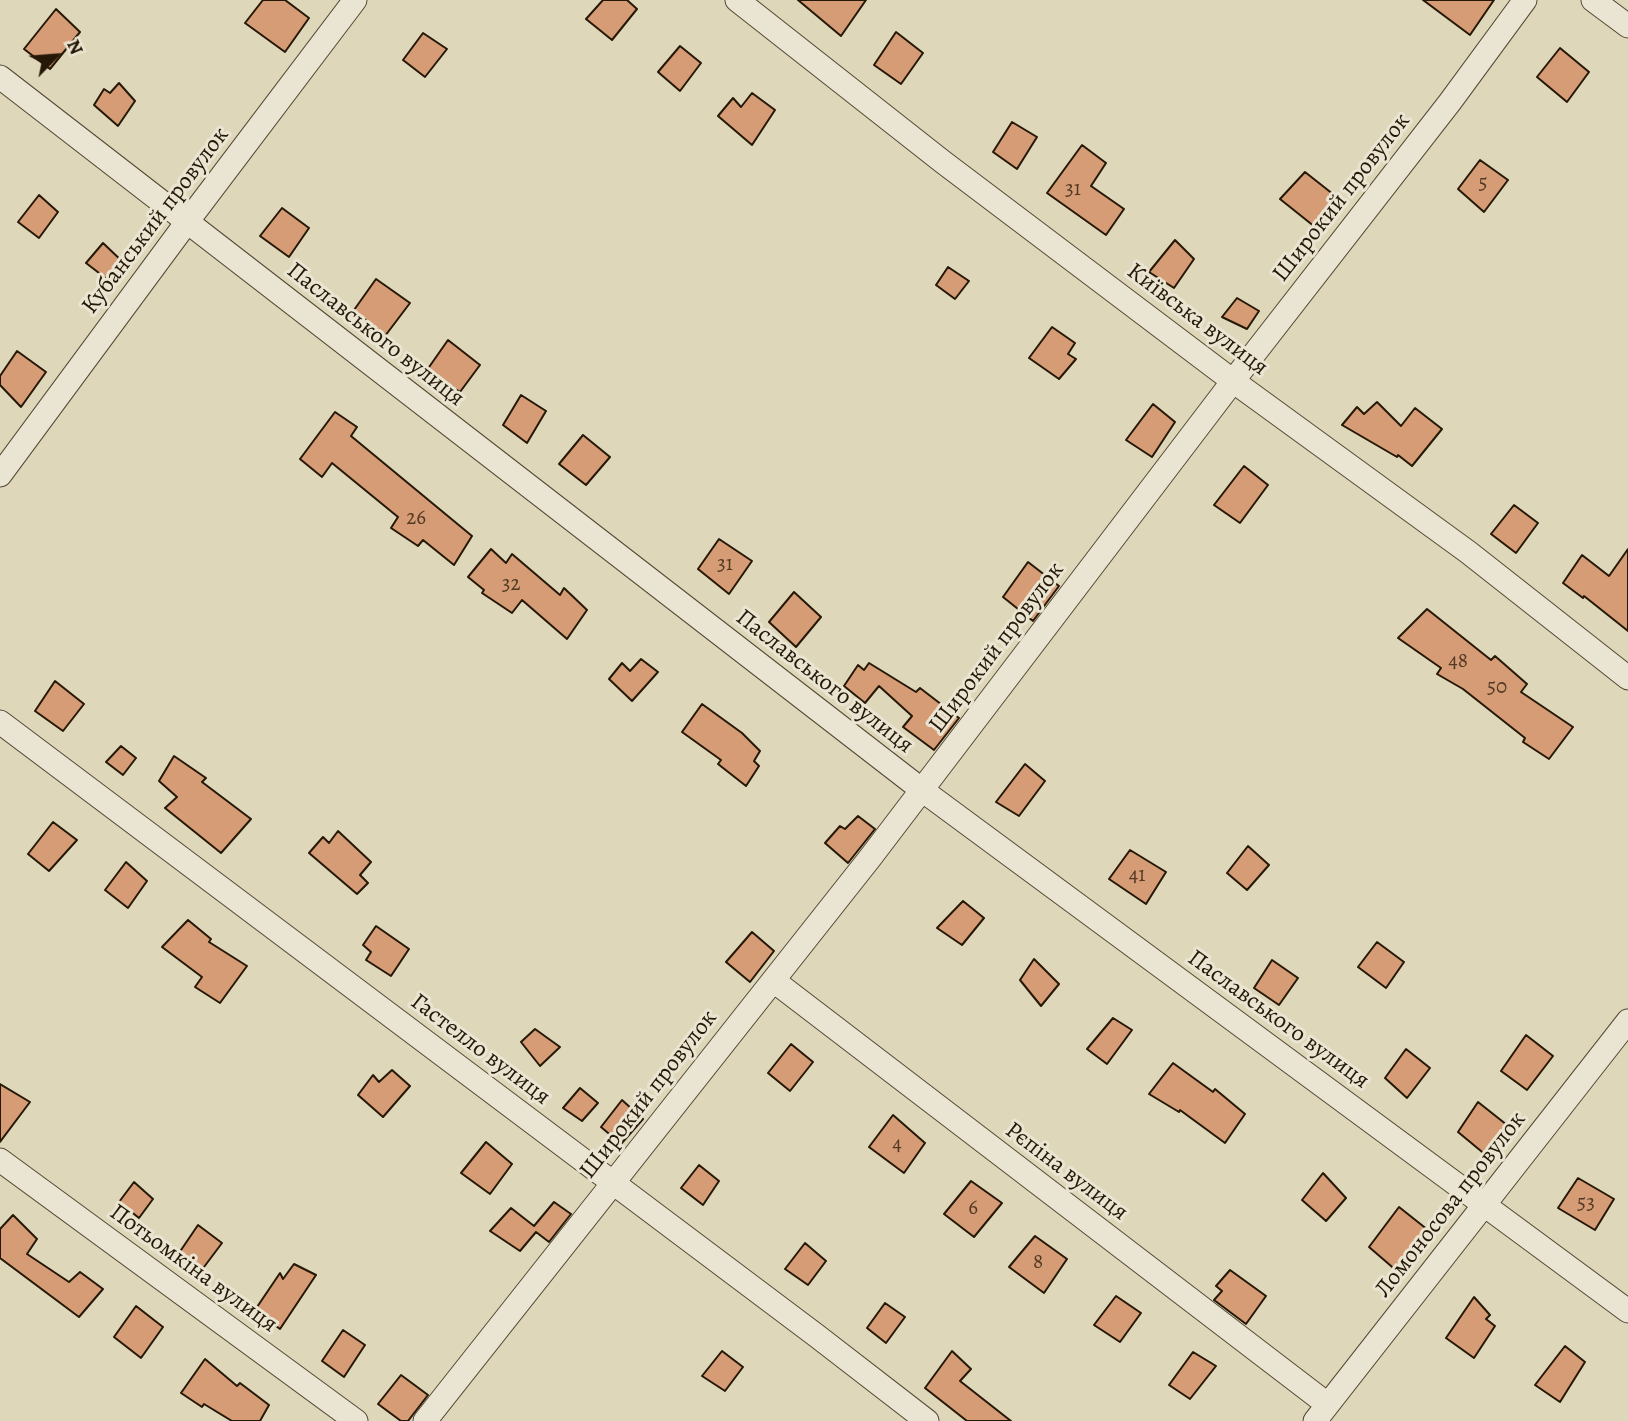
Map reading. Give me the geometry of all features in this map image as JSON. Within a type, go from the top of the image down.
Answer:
[{"type":"street","name":"Кубанський провулок","points":[[0,475],[355,0]]},
{"type":"street","name":"Київська вулиця","points":[[737,0],[954,170],[1233,381],[1468,552],[1628,678]]},
{"type":"street","name":"Широкий провулок","points":[[425,1421],[922,790],[1233,381],[1450,103],[1525,0]]},
{"type":"street","points":[[1593,0],[1628,26]]},
{"type":"street","name":"Паславського вулиця","points":[[0,78],[922,790],[1628,1311]]},
{"type":"street","name":"Гастелло вулиця","points":[[0,722],[927,1421]]},
{"type":"street","name":"Рєпіна вулиця","points":[[774,981],[1321,1413]]},
{"type":"street","name":"Ломоносова провулок","points":[[1321,1413],[1628,1021]]},
{"type":"street","name":"Потьомкіна вулиця","points":[[0,1160],[356,1421]]},
{"type":"building","points":[[263,0],[285,0],[309,18],[285,52],[245,23]]},
{"type":"building","points":[[603,0],[627,0],[637,9],[612,40],[586,19]]},
{"type":"building","points":[[798,0],[866,0],[841,36]]},
{"type":"building","points":[[1423,0],[1494,0],[1470,35]]},
{"type":"building","points":[[56,9],[80,32],[50,69],[24,49]]},
{"type":"building","points":[[896,32],[923,53],[901,84],[874,65]]},
{"type":"building","points":[[423,33],[447,49],[425,77],[403,60]]},
{"type":"building","points":[[680,46],[701,63],[680,91],[658,72]]},
{"type":"building","points":[[1560,48],[1589,72],[1567,102],[1537,77]]},
{"type":"building","points":[[119,83],[135,101],[118,126],[94,105],[104,89],[110,93]]},
{"type":"building","points":[[752,93],[775,110],[752,145],[718,116],[733,98],[741,107]]},
{"type":"building","points":[[1012,122],[1037,137],[1017,169],[993,152]]},
{"type":"building","points":[[1082,145],[1106,163],[1091,186],[1124,209],[1106,235],[1047,193]]},
{"type":"building","points":[[1480,160],[1508,180],[1484,212],[1458,189]]},
{"type":"building","points":[[1305,172],[1343,202],[1320,231],[1280,199]]},
{"type":"building","points":[[39,195],[58,212],[39,238],[18,222]]},
{"type":"building","points":[[282,208],[309,228],[289,257],[260,236]]},
{"type":"building","points":[[1175,240],[1194,259],[1174,288],[1149,272]]},
{"type":"building","points":[[103,243],[125,264],[112,283],[86,263]]},
{"type":"building","points":[[948,267],[969,281],[955,299],[936,285]]},
{"type":"building","points":[[376,279],[410,303],[385,336],[354,310]]},
{"type":"building","points":[[1237,298],[1259,311],[1247,329],[1222,317]]},
{"type":"building","points":[[1052,327],[1075,343],[1068,354],[1076,359],[1059,379],[1029,358]]},
{"type":"building","points":[[448,340],[480,365],[460,392],[427,370]]},
{"type":"building","points":[[17,351],[46,372],[21,407],[0,385],[0,376]]},
{"type":"building","points":[[521,395],[546,411],[527,443],[503,425]]},
{"type":"building","points":[[1377,402],[1401,426],[1415,408],[1442,429],[1412,466],[1398,455],[1397,457],[1342,425],[1357,407],[1364,414]]},
{"type":"building","points":[[1153,404],[1175,422],[1152,457],[1126,440]]},
{"type":"building","points":[[335,412],[357,427],[351,436],[472,536],[454,565],[423,540],[418,546],[391,528],[398,517],[332,463],[322,477],[300,459]]},
{"type":"building","points":[[583,435],[610,457],[586,485],[559,464]]},
{"type":"building","points":[[1244,466],[1268,485],[1240,523],[1214,505]]},
{"type":"building","points":[[1514,505],[1538,523],[1516,553],[1491,534]]},
{"type":"building","points":[[719,539],[752,561],[729,594],[698,569]]},
{"type":"building","points":[[491,549],[506,563],[512,554],[560,595],[564,588],[587,610],[567,639],[522,600],[512,613],[482,593],[484,590],[468,577]]},
{"type":"building","points":[[1628,549],[1628,631],[1563,583],[1582,555],[1609,576]]},
{"type":"building","points":[[1028,562],[1059,586],[1033,621],[1003,597]]},
{"type":"building","points":[[794,592],[821,617],[796,647],[769,622]]},
{"type":"building","points":[[1427,609],[1491,660],[1495,656],[1527,684],[1521,692],[1573,727],[1549,759],[1523,742],[1525,738],[1463,689],[1437,674],[1441,668],[1398,638]]},
{"type":"building","points":[[641,659],[658,672],[632,701],[609,679],[622,663],[630,671]]},
{"type":"building","points":[[869,663],[916,692],[920,688],[959,718],[934,750],[903,727],[912,716],[879,686],[865,703],[844,686],[858,665],[864,670]]},
{"type":"building","points":[[55,681],[84,704],[63,731],[35,711]]},
{"type":"building","points":[[702,704],[742,733],[760,751],[754,761],[759,766],[746,786],[718,764],[721,760],[682,732]]},
{"type":"building","points":[[121,746],[136,758],[123,775],[106,762]]},
{"type":"building","points":[[174,756],[206,778],[202,782],[251,819],[221,853],[165,808],[177,797],[159,781]]},
{"type":"building","points":[[1025,764],[1045,781],[1019,816],[996,802]]},
{"type":"building","points":[[858,816],[875,829],[848,863],[825,843],[840,826],[845,829]]},
{"type":"building","points":[[53,822],[77,840],[49,871],[28,854]]},
{"type":"building","points":[[338,831],[371,862],[360,875],[368,883],[357,894],[309,853],[323,837],[329,843]]},
{"type":"building","points":[[1248,846],[1269,865],[1247,890],[1227,873]]},
{"type":"building","points":[[1130,850],[1166,872],[1146,904],[1109,879]]},
{"type":"building","points":[[126,862],[147,881],[128,908],[105,890]]},
{"type":"building","points":[[963,901],[984,918],[962,945],[937,928]]},
{"type":"building","points":[[188,920],[211,939],[209,942],[247,966],[220,1003],[195,987],[202,977],[162,947]]},
{"type":"building","points":[[376,926],[409,949],[391,976],[366,960],[371,952],[363,945]]},
{"type":"building","points":[[752,932],[774,951],[750,982],[726,962]]},
{"type":"building","points":[[1377,942],[1404,962],[1386,988],[1358,967]]},
{"type":"building","points":[[1034,959],[1059,984],[1041,1006],[1020,980]]},
{"type":"building","points":[[1272,960],[1298,978],[1279,1005],[1254,988]]},
{"type":"building","points":[[1113,1018],[1132,1030],[1107,1064],[1087,1049]]},
{"type":"building","points":[[535,1029],[560,1047],[540,1066],[521,1042]]},
{"type":"building","points":[[1526,1035],[1553,1056],[1527,1090],[1501,1071]]},
{"type":"building","points":[[791,1044],[813,1062],[790,1091],[768,1073]]},
{"type":"building","points":[[1406,1049],[1430,1068],[1407,1098],[1385,1078]]},
{"type":"building","points":[[1173,1063],[1213,1092],[1215,1089],[1245,1114],[1225,1143],[1180,1110],[1179,1112],[1149,1094]]},
{"type":"building","points":[[392,1070],[410,1086],[383,1117],[358,1095],[373,1075],[379,1082]]},
{"type":"building","points":[[0,1084],[30,1102],[0,1142]]},
{"type":"building","points":[[580,1088],[598,1103],[582,1121],[563,1108]]},
{"type":"building","points":[[622,1100],[643,1119],[621,1144],[601,1127]]},
{"type":"building","points":[[1478,1102],[1507,1125],[1487,1156],[1458,1132]]},
{"type":"building","points":[[893,1115],[925,1143],[904,1173],[869,1147]]},
{"type":"building","points":[[486,1142],[512,1164],[490,1194],[461,1173]]},
{"type":"building","points":[[699,1165],[719,1181],[703,1205],[681,1188]]},
{"type":"building","points":[[1323,1173],[1346,1198],[1326,1221],[1302,1200]]},
{"type":"building","points":[[1578,1178],[1614,1199],[1595,1230],[1558,1208]]},
{"type":"building","points":[[971,1181],[1002,1203],[974,1237],[944,1214]]},
{"type":"building","points":[[134,1182],[153,1199],[139,1218],[119,1202]]},
{"type":"building","points":[[554,1202],[571,1214],[549,1242],[536,1232],[520,1251],[490,1231],[511,1208],[534,1226]]},
{"type":"building","points":[[1399,1207],[1428,1230],[1398,1272],[1369,1247]]},
{"type":"building","points":[[13,1215],[37,1239],[27,1254],[69,1282],[80,1272],[103,1289],[79,1317],[0,1258],[0,1229]]},
{"type":"building","points":[[198,1225],[222,1243],[201,1271],[179,1253]]},
{"type":"building","points":[[1035,1236],[1067,1259],[1044,1293],[1009,1267]]},
{"type":"building","points":[[805,1243],[826,1261],[808,1285],[785,1269]]},
{"type":"building","points":[[294,1264],[316,1275],[280,1329],[255,1310],[280,1273],[283,1279]]},
{"type":"building","points":[[1230,1270],[1266,1296],[1246,1324],[1214,1300],[1222,1291],[1216,1286]]},
{"type":"building","points":[[1116,1296],[1141,1313],[1120,1342],[1094,1325]]},
{"type":"building","points":[[1474,1297],[1490,1315],[1486,1319],[1495,1326],[1474,1358],[1446,1338]]},
{"type":"building","points":[[885,1303],[905,1317],[886,1343],[867,1328]]},
{"type":"building","points":[[136,1306],[163,1327],[141,1358],[114,1337]]},
{"type":"building","points":[[343,1330],[365,1345],[344,1377],[322,1361]]},
{"type":"building","points":[[1565,1346],[1585,1362],[1560,1402],[1535,1385]]},
{"type":"building","points":[[722,1351],[743,1367],[725,1391],[702,1376]]},
{"type":"building","points":[[952,1351],[971,1369],[960,1381],[1011,1421],[967,1421],[925,1388]]},
{"type":"building","points":[[1193,1352],[1216,1366],[1190,1399],[1169,1385]]},
{"type":"building","points":[[205,1359],[237,1386],[240,1383],[269,1405],[260,1421],[232,1421],[204,1404],[202,1407],[181,1393]]},
{"type":"building","points":[[401,1375],[428,1395],[408,1421],[401,1421],[378,1404]]}]
